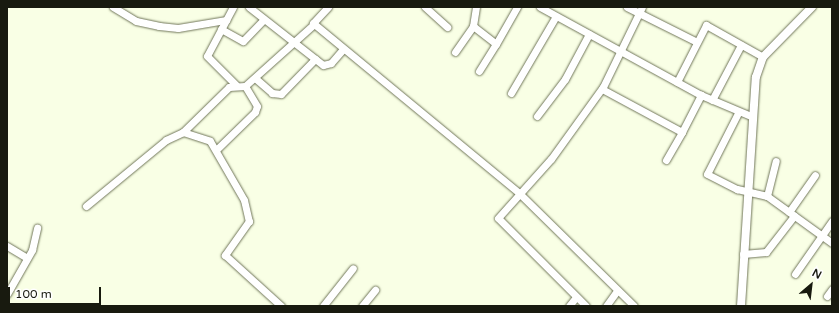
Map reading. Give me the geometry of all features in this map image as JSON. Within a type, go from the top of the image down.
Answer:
[{"type":"street","points":[[112,7],[136,21],[159,26],[178,28],[226,20]]},
{"type":"street","points":[[233,7],[207,56],[236,85],[245,86],[314,24],[328,7]]},
{"type":"street","points":[[249,7],[315,59],[329,65],[343,49]]},
{"type":"street","points":[[425,7],[447,27]]},
{"type":"street","points":[[455,52],[473,26],[476,7]]},
{"type":"street","points":[[479,71],[517,7]]},
{"type":"street","points":[[540,7],[548,9],[556,16],[620,52],[701,95],[738,113],[753,117]]},
{"type":"street","points":[[627,7],[640,10],[696,42]]},
{"type":"street","points":[[741,306],[743,254],[751,190],[753,117],[756,77],[763,57],[812,7]]},
{"type":"street","points":[[586,306],[498,218],[551,159],[603,87],[640,10]]},
{"type":"street","points":[[511,93],[556,16]]},
{"type":"street","points":[[220,29],[243,41],[264,19]]},
{"type":"street","points":[[314,24],[519,193],[617,291],[634,306]]},
{"type":"street","points":[[677,82],[696,42],[706,25],[763,57]]},
{"type":"street","points":[[473,26],[496,44]]},
{"type":"street","points":[[537,116],[564,79],[589,34]]},
{"type":"street","points":[[712,100],[741,45]]},
{"type":"street","points":[[255,78],[272,93],[281,94],[315,59]]},
{"type":"street","points":[[86,206],[166,140],[183,132],[236,85]]},
{"type":"street","points":[[217,149],[255,112],[257,106],[245,86]]},
{"type":"street","points":[[603,87],[682,132]]},
{"type":"street","points":[[666,160],[701,95]]},
{"type":"street","points":[[738,113],[707,174],[737,189],[751,190],[767,196],[832,243]]},
{"type":"street","points":[[183,132],[199,136],[217,149],[244,200],[249,221],[226,256],[281,306]]},
{"type":"street","points":[[767,196],[776,161]]},
{"type":"street","points":[[743,254],[766,252],[792,214],[815,175]]},
{"type":"street","points":[[796,274],[832,221]]},
{"type":"street","points":[[7,294],[27,258],[37,228]]},
{"type":"street","points":[[7,246],[27,258]]},
{"type":"street","points":[[323,306],[353,268]]},
{"type":"street","points":[[827,296],[832,289]]},
{"type":"street","points":[[362,306],[375,290]]},
{"type":"street","points":[[606,306],[617,291]]},
{"type":"street","points":[[569,306],[576,297]]}]
